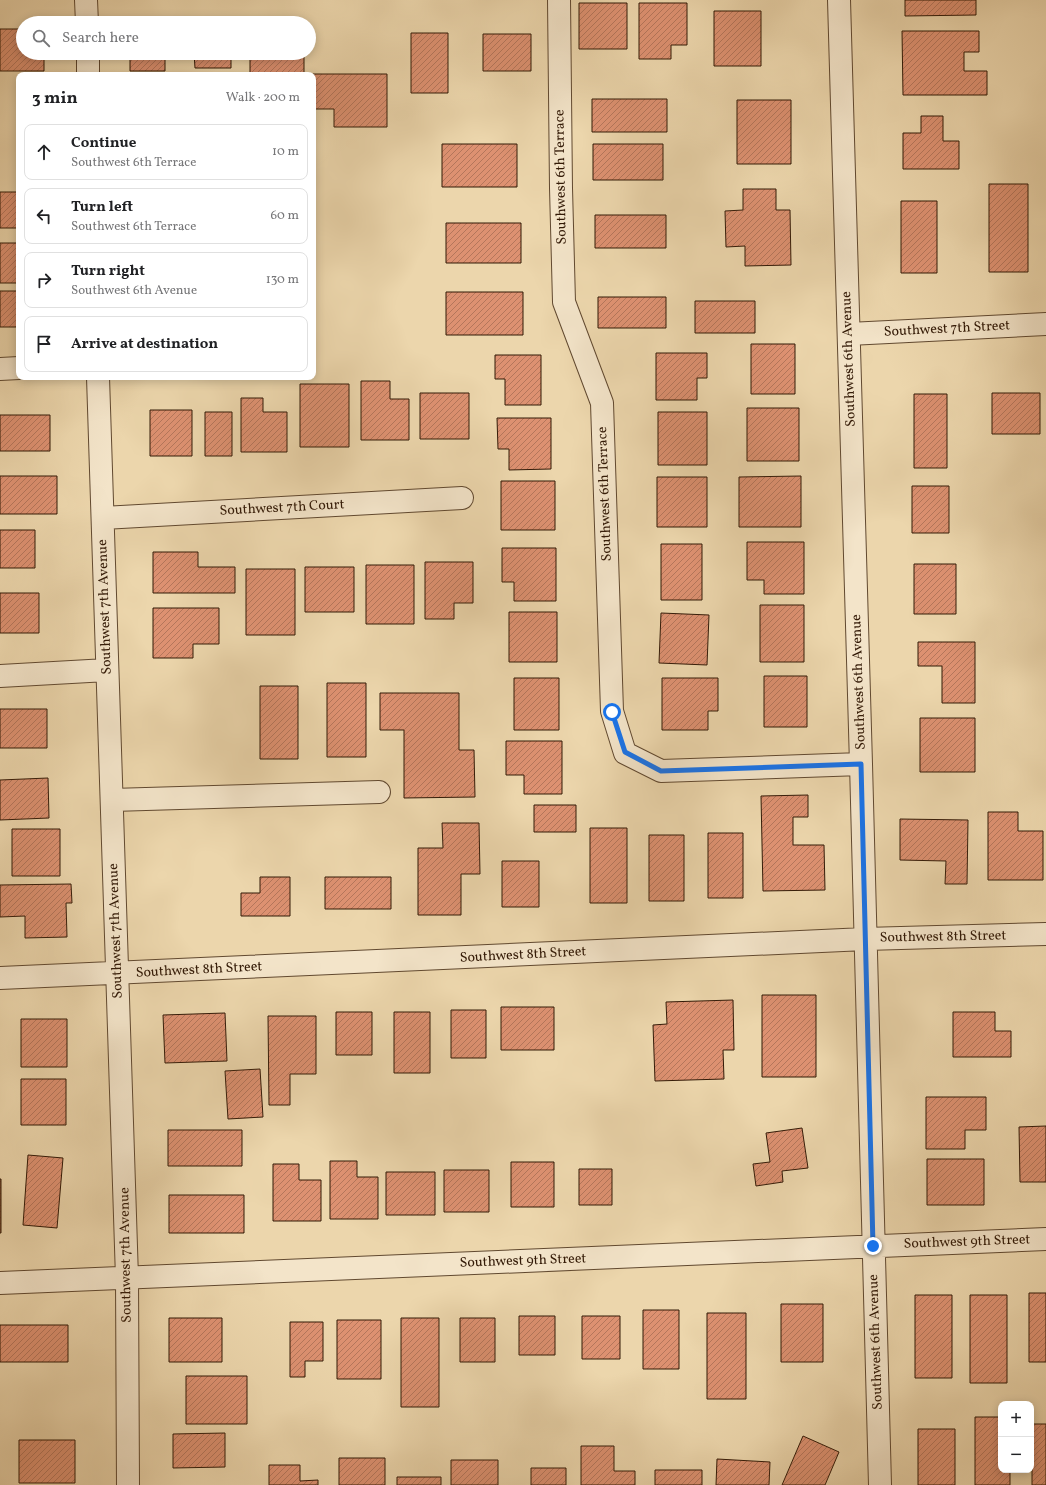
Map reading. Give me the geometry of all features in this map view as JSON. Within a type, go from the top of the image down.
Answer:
[{"type":"street","points":[[86,0],[87,16]]},
{"type":"street","name":"Southwest 6th Terrace","points":[[559,0],[564,302],[602,403],[612,712],[625,752],[661,771],[861,764]]},
{"type":"street","name":"Southwest 6th Avenue","points":[[839,0],[880,1485]]},
{"type":"street","points":[[88,60],[88,72]]},
{"type":"street","name":"Southwest 7th Street","points":[[849,334],[1046,324]]},
{"type":"street","points":[[0,369],[16,368]]},
{"type":"street","name":"Southwest 7th Avenue","points":[[98,380],[127,1278],[128,1485]]},
{"type":"street","name":"Southwest 7th Court","points":[[103,518],[462,498]]},
{"type":"street","points":[[0,676],[107,670]]},
{"type":"street","points":[[112,800],[379,792]]},
{"type":"street","name":"Southwest 8th Street","points":[[0,978],[117,974],[865,939],[1046,934]]},
{"type":"street","name":"Southwest 9th Street","points":[[0,1283],[1046,1239]]},
{"type":"building","points":[[905,0],[976,0],[976,15],[905,16]]},
{"type":"building","points":[[579,3],[627,3],[627,49],[579,49]]},
{"type":"building","points":[[639,3],[687,3],[687,45],[671,45],[671,59],[639,59]]},
{"type":"building","points":[[714,11],[761,11],[761,66],[714,66]]},
{"type":"building","points":[[0,29],[16,29],[16,60],[44,60],[44,71],[0,71]]},
{"type":"building","points":[[902,31],[979,31],[979,52],[964,52],[964,71],[987,71],[987,95],[903,95]]},
{"type":"building","points":[[411,33],[448,33],[448,93],[411,93]]},
{"type":"building","points":[[483,34],[531,34],[531,71],[483,71]]},
{"type":"building","points":[[130,60],[165,60],[165,71],[130,71]]},
{"type":"building","points":[[194,60],[231,60],[231,68],[195,68]]},
{"type":"building","points":[[250,60],[304,60],[304,72],[250,72]]},
{"type":"building","points":[[316,74],[387,74],[387,127],[334,127],[334,109],[316,109]]},
{"type":"building","points":[[592,99],[667,99],[667,132],[592,132]]},
{"type":"building","points":[[737,100],[791,100],[791,164],[737,164]]},
{"type":"building","points":[[921,116],[943,116],[943,141],[959,141],[959,169],[903,169],[903,133],[921,133]]},
{"type":"building","points":[[442,144],[517,144],[517,187],[442,187]]},
{"type":"building","points":[[593,144],[663,144],[663,180],[593,180]]},
{"type":"building","points":[[989,184],[1028,184],[1028,272],[989,272]]},
{"type":"building","points":[[743,189],[776,189],[776,210],[790,210],[791,265],[745,266],[745,246],[726,247],[725,211],[743,210]]},
{"type":"building","points":[[0,192],[16,192],[16,228],[0,228]]},
{"type":"building","points":[[901,201],[937,201],[937,273],[901,273]]},
{"type":"building","points":[[595,215],[666,215],[666,248],[595,248]]},
{"type":"building","points":[[446,223],[521,223],[521,263],[446,263]]},
{"type":"building","points":[[0,243],[16,243],[16,283],[0,283]]},
{"type":"building","points":[[0,291],[16,291],[16,327],[0,327]]},
{"type":"building","points":[[446,292],[523,292],[523,335],[446,335]]},
{"type":"building","points":[[598,297],[666,297],[666,328],[598,328]]},
{"type":"building","points":[[695,301],[755,301],[755,333],[695,333]]},
{"type":"building","points":[[751,344],[795,344],[795,394],[751,394]]},
{"type":"building","points":[[656,353],[707,353],[707,378],[697,378],[697,400],[656,400]]},
{"type":"building","points":[[495,355],[541,355],[541,405],[505,405],[505,379],[495,379]]},
{"type":"building","points":[[361,381],[390,381],[390,399],[409,399],[409,440],[361,440]]},
{"type":"building","points":[[300,384],[349,384],[349,447],[300,447]]},
{"type":"building","points":[[420,393],[469,393],[469,439],[420,439]]},
{"type":"building","points":[[992,393],[1040,393],[1040,434],[992,434]]},
{"type":"building","points":[[914,394],[947,394],[947,468],[914,468]]},
{"type":"building","points":[[241,398],[263,398],[263,412],[287,412],[287,452],[241,452]]},
{"type":"building","points":[[747,408],[799,408],[799,461],[747,461]]},
{"type":"building","points":[[150,410],[192,410],[192,456],[150,456]]},
{"type":"building","points":[[205,412],[232,412],[232,456],[205,456]]},
{"type":"building","points":[[658,412],[707,412],[707,465],[658,465]]},
{"type":"building","points":[[0,415],[50,415],[50,451],[0,451]]},
{"type":"building","points":[[497,418],[551,418],[551,469],[509,470],[509,449],[498,449]]},
{"type":"building","points":[[0,476],[57,476],[57,514],[0,514]]},
{"type":"building","points":[[801,476],[801,527],[739,527],[739,477]]},
{"type":"building","points":[[657,477],[707,477],[707,527],[657,527]]},
{"type":"building","points":[[501,481],[555,481],[555,530],[501,530]]},
{"type":"building","points":[[912,486],[949,486],[949,533],[912,533]]},
{"type":"building","points":[[0,530],[35,530],[35,568],[0,568]]},
{"type":"building","points":[[747,542],[804,542],[804,594],[764,594],[764,580],[747,580]]},
{"type":"building","points":[[661,544],[702,544],[702,600],[661,600]]},
{"type":"building","points":[[502,548],[556,548],[556,601],[514,601],[514,582],[502,582]]},
{"type":"building","points":[[153,552],[198,552],[198,567],[235,567],[235,593],[153,593]]},
{"type":"building","points":[[425,562],[473,562],[473,603],[454,603],[454,619],[425,619]]},
{"type":"building","points":[[914,564],[956,564],[956,614],[914,614]]},
{"type":"building","points":[[366,565],[414,565],[414,624],[366,624]]},
{"type":"building","points":[[305,567],[354,567],[354,612],[305,612]]},
{"type":"building","points":[[246,569],[295,569],[295,635],[246,635]]},
{"type":"building","points":[[0,593],[39,593],[39,633],[0,633]]},
{"type":"building","points":[[760,605],[804,605],[804,662],[760,662]]},
{"type":"building","points":[[153,608],[219,608],[219,644],[193,644],[193,658],[153,658]]},
{"type":"building","points":[[509,612],[557,612],[557,662],[509,662]]},
{"type":"building","points":[[661,613],[709,615],[707,665],[659,663]]},
{"type":"building","points":[[918,642],[975,642],[975,703],[942,703],[942,666],[918,666]]},
{"type":"building","points":[[764,676],[807,676],[807,727],[764,727]]},
{"type":"building","points":[[514,678],[559,678],[559,730],[514,730]]},
{"type":"building","points":[[662,678],[718,678],[718,711],[708,711],[708,730],[662,730]]},
{"type":"building","points":[[327,683],[366,683],[366,757],[327,757]]},
{"type":"building","points":[[260,686],[298,686],[298,759],[260,759]]},
{"type":"building","points":[[380,693],[459,693],[459,750],[474,750],[475,797],[404,798],[404,730],[380,730]]},
{"type":"building","points":[[0,709],[47,709],[47,748],[0,748]]},
{"type":"building","points":[[920,718],[975,718],[975,772],[920,772]]},
{"type":"building","points":[[506,741],[562,741],[562,794],[524,794],[524,775],[506,775]]},
{"type":"building","points":[[48,778],[49,818],[0,820],[0,780]]},
{"type":"building","points":[[808,795],[808,817],[793,817],[793,845],[824,845],[825,890],[763,891],[761,796]]},
{"type":"building","points":[[534,805],[576,805],[576,832],[534,832]]},
{"type":"building","points":[[988,812],[1018,812],[1018,831],[1043,831],[1043,880],[988,880]]},
{"type":"building","points":[[900,819],[968,820],[967,884],[945,884],[946,861],[900,860]]},
{"type":"building","points":[[442,823],[479,823],[480,874],[461,874],[461,915],[418,915],[418,848],[443,848]]},
{"type":"building","points":[[590,828],[627,828],[627,903],[590,903]]},
{"type":"building","points":[[12,829],[60,829],[60,876],[12,876]]},
{"type":"building","points":[[708,833],[743,833],[743,898],[708,898]]},
{"type":"building","points":[[649,835],[684,835],[684,901],[649,901]]},
{"type":"building","points":[[502,861],[539,861],[539,907],[502,907]]},
{"type":"building","points":[[260,877],[290,877],[290,916],[241,916],[241,893],[260,893]]},
{"type":"building","points":[[325,877],[391,877],[391,909],[325,909]]},
{"type":"building","points":[[71,884],[72,903],[66,903],[67,937],[25,938],[25,916],[0,917],[0,885]]},
{"type":"building","points":[[762,995],[816,995],[816,1077],[762,1077]]},
{"type":"building","points":[[733,1000],[734,1050],[723,1050],[724,1079],[655,1081],[653,1025],[667,1024],[666,1002]]},
{"type":"building","points":[[501,1007],[554,1007],[554,1050],[501,1050]]},
{"type":"building","points":[[451,1010],[486,1010],[486,1058],[451,1058]]},
{"type":"building","points":[[336,1012],[372,1012],[372,1055],[336,1055]]},
{"type":"building","points":[[394,1012],[430,1012],[430,1073],[394,1073]]},
{"type":"building","points":[[953,1012],[995,1012],[995,1031],[1011,1031],[1011,1057],[953,1057]]},
{"type":"building","points":[[225,1013],[227,1061],[165,1063],[163,1015]]},
{"type":"building","points":[[268,1016],[316,1016],[316,1074],[290,1074],[290,1105],[269,1105]]},
{"type":"building","points":[[21,1019],[67,1019],[67,1067],[21,1067]]},
{"type":"building","points":[[260,1069],[263,1117],[228,1119],[225,1071]]},
{"type":"building","points":[[21,1079],[66,1079],[66,1125],[21,1125]]},
{"type":"building","points":[[926,1097],[986,1097],[986,1130],[965,1130],[965,1149],[926,1149]]},
{"type":"building","points":[[1046,1126],[1046,1182],[1020,1182],[1019,1127]]},
{"type":"building","points":[[802,1128],[808,1168],[782,1171],[783,1182],[756,1186],[753,1164],[770,1162],[766,1133]]},
{"type":"building","points":[[168,1130],[242,1130],[242,1166],[168,1166]]},
{"type":"building","points":[[28,1155],[63,1158],[57,1228],[23,1225]]},
{"type":"building","points":[[927,1159],[984,1159],[984,1205],[927,1205]]},
{"type":"building","points":[[330,1161],[357,1161],[357,1177],[378,1177],[378,1219],[330,1219]]},
{"type":"building","points":[[511,1162],[554,1162],[554,1207],[511,1207]]},
{"type":"building","points":[[273,1164],[299,1164],[299,1180],[321,1180],[321,1221],[273,1221]]},
{"type":"building","points":[[579,1169],[612,1169],[612,1205],[579,1205]]},
{"type":"building","points":[[444,1170],[489,1170],[489,1212],[444,1212]]},
{"type":"building","points":[[386,1172],[435,1172],[435,1215],[386,1215]]},
{"type":"building","points":[[1,1179],[1,1233],[0,1233]]},
{"type":"building","points":[[169,1195],[244,1195],[244,1233],[169,1233]]},
{"type":"building","points":[[1029,1293],[1046,1293],[1046,1362],[1029,1362]]},
{"type":"building","points":[[915,1295],[952,1295],[952,1378],[915,1378]]},
{"type":"building","points":[[970,1295],[1007,1295],[1007,1383],[970,1383]]},
{"type":"building","points":[[781,1304],[823,1304],[823,1362],[781,1362]]},
{"type":"building","points":[[643,1310],[679,1310],[679,1369],[643,1369]]},
{"type":"building","points":[[707,1313],[746,1313],[746,1399],[707,1399]]},
{"type":"building","points":[[519,1316],[555,1316],[555,1355],[519,1355]]},
{"type":"building","points":[[582,1316],[620,1316],[620,1359],[582,1359]]},
{"type":"building","points":[[169,1318],[222,1318],[222,1362],[169,1362]]},
{"type":"building","points":[[401,1318],[439,1318],[439,1407],[401,1407]]},
{"type":"building","points":[[460,1318],[495,1318],[495,1362],[460,1362]]},
{"type":"building","points":[[337,1320],[381,1320],[381,1379],[337,1379]]},
{"type":"building","points":[[290,1322],[323,1322],[323,1361],[305,1361],[305,1377],[290,1377]]},
{"type":"building","points":[[0,1325],[68,1325],[68,1362],[0,1362]]},
{"type":"building","points":[[186,1376],[247,1376],[247,1424],[186,1424]]},
{"type":"building","points":[[975,1417],[998,1417],[998,1473],[1010,1473],[1010,1485],[975,1485]]},
{"type":"building","points":[[1034,1424],[1046,1424],[1046,1485],[1032,1485],[1032,1473],[1034,1473]]},
{"type":"building","points":[[918,1429],[955,1429],[955,1485],[918,1485]]},
{"type":"building","points":[[225,1433],[225,1467],[173,1468],[173,1434]]},
{"type":"building","points":[[803,1436],[839,1452],[825,1485],[782,1485]]},
{"type":"building","points":[[19,1440],[75,1440],[75,1483],[19,1483]]},
{"type":"building","points":[[581,1446],[614,1446],[614,1471],[635,1471],[635,1485],[581,1485]]},
{"type":"building","points":[[339,1458],[385,1458],[385,1485],[339,1485]]},
{"type":"building","points":[[717,1459],[770,1462],[769,1485],[716,1485]]},
{"type":"building","points":[[451,1460],[498,1460],[498,1485],[451,1485]]},
{"type":"building","points":[[269,1465],[300,1465],[300,1481],[318,1480],[318,1485],[269,1485]]},
{"type":"building","points":[[531,1468],[566,1468],[566,1485],[531,1485]]},
{"type":"building","points":[[655,1470],[702,1470],[702,1485],[655,1485]]},
{"type":"building","points":[[397,1477],[441,1477],[441,1485],[397,1485]]},
{"type":"route","points":[[612,712],[625,752],[661,771],[861,764],[873,1246]]}]
